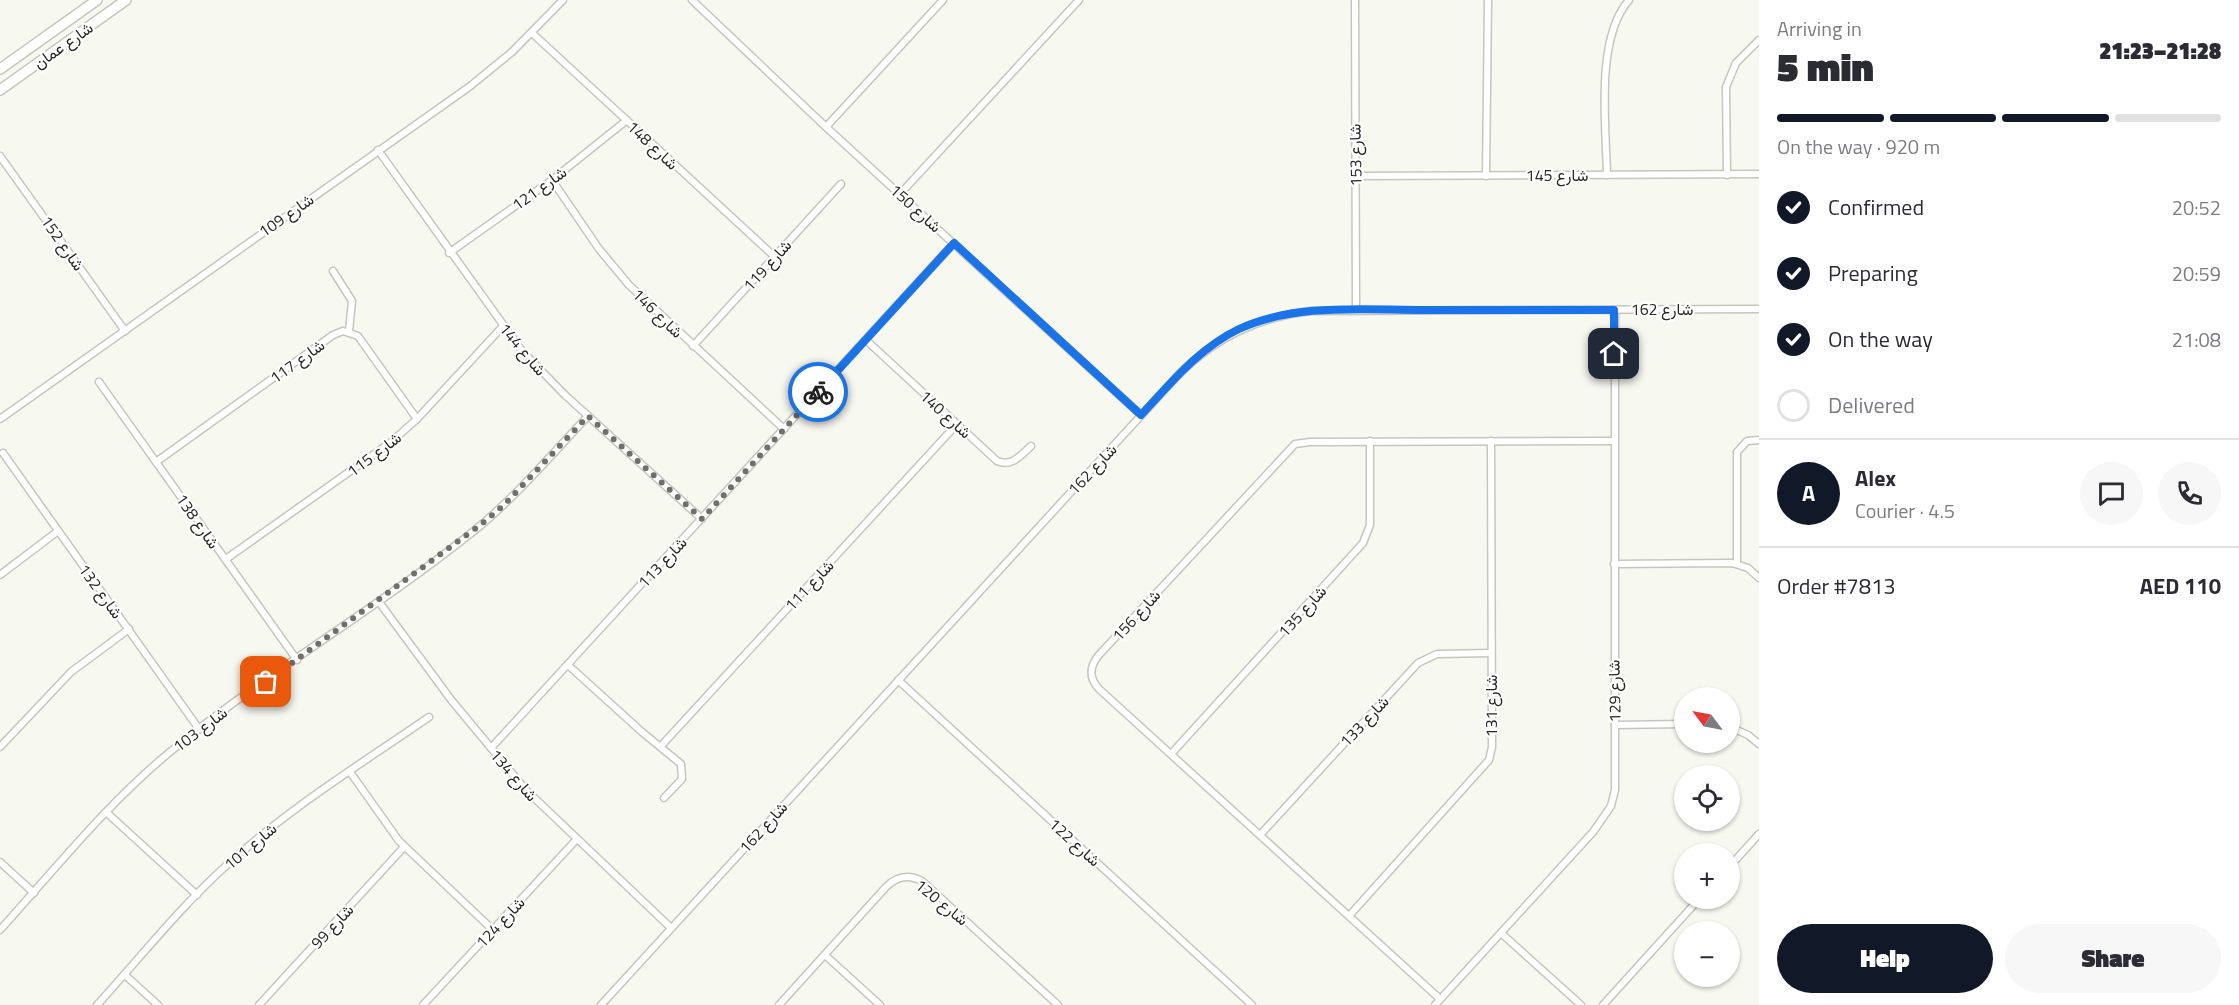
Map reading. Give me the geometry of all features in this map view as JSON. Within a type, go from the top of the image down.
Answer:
[{"type":"main road","name":"شارع عمان","points":[[0,69],[97,0]]},
{"type":"main road","name":"شارع عمان","points":[[0,90],[126,0]]},
{"type":"street","name":"شارع 109","points":[[0,419],[491,70],[532,33],[563,0]]},
{"type":"street","name":"شارع 150","points":[[692,0],[826,127],[1141,415]]},
{"type":"street","points":[[826,127],[943,0]]},
{"type":"street","points":[[900,194],[1079,0]]},
{"type":"street","name":"شارع 153","points":[[1355,0],[1356,310]]},
{"type":"street","points":[[1486,176],[1488,0]]},
{"type":"street","points":[[1606,175],[1607,52],[1616,19],[1629,0]]},
{"type":"street","name":"شارع 148","points":[[532,33],[775,257]]},
{"type":"street","points":[[1727,175],[1726,87],[1736,63],[1759,40]]},
{"type":"street","name":"شارع 121","points":[[450,253],[552,180],[627,120]]},
{"type":"street","name":"شارع 144","points":[[378,150],[503,327],[543,374],[702,519]]},
{"type":"street","name":"شارع 152","points":[[0,156],[125,330]]},
{"type":"street","name":"شارع 145","points":[[1356,176],[1759,174]]},
{"type":"street","name":"شارع 146","points":[[552,180],[614,267],[645,301],[784,429]]},
{"type":"street","name":"شارع 119","points":[[693,346],[841,184]]},
{"type":"street","name":"شارع 113","points":[[491,748],[954,243]]},
{"type":"street","points":[[333,271],[352,301],[349,331],[358,336],[417,419]]},
{"type":"street","name":"شارع 162","points":[[601,1005],[1141,415],[1198,356],[1240,329],[1287,314],[1356,310],[1759,309]]},
{"type":"street","name":"شارع 129","points":[[1435,1005],[1603,820],[1615,790],[1614,310]]},
{"type":"street","name":"شارع 115","points":[[226,560],[390,443],[417,419],[503,327]]},
{"type":"street","name":"شارع 117","points":[[156,462],[333,336],[349,331]]},
{"type":"street","name":"شارع 140","points":[[866,340],[1002,463],[1014,461],[1031,446]]},
{"type":"street","name":"شارع 138","points":[[99,382],[297,660]]},
{"type":"street","name":"شارع 103","points":[[0,930],[106,812],[153,766],[199,729],[379,602],[490,518],[588,416]]},
{"type":"street","name":"شارع 111","points":[[662,746],[957,424]]},
{"type":"street","points":[[1737,564],[1737,452],[1747,441],[1759,440]]},
{"type":"street","name":"شارع 135","points":[[1171,754],[1363,543],[1370,525],[1370,441]]},
{"type":"street","name":"شارع 131","points":[[1349,916],[1489,760],[1492,747],[1491,441]]},
{"type":"street","name":"شارع 156","points":[[1440,999],[1094,683],[1091,676],[1093,662],[1288,448],[1302,442],[1614,441]]},
{"type":"street","name":"شارع 132","points":[[3,453],[199,729]]},
{"type":"street","points":[[0,575],[58,531]]},
{"type":"street","points":[[1614,564],[1737,564],[1759,578]]},
{"type":"street","name":"شارع 134","points":[[379,602],[414,652],[526,790],[671,928]]},
{"type":"street","points":[[0,747],[64,678],[129,629]]},
{"type":"street","name":"شارع 133","points":[[1260,835],[1418,663],[1437,654],[1491,653]]},
{"type":"street","points":[[568,665],[681,764],[684,774],[664,798]]},
{"type":"street","name":"شارع 122","points":[[898,680],[1252,1005]]},
{"type":"street","name":"شارع 101","points":[[97,1005],[197,895],[259,837],[429,717]]},
{"type":"street","points":[[1615,725],[1674,724]]},
{"type":"street","points":[[1740,733],[1759,744]]},
{"type":"street","points":[[350,772],[404,847],[493,930]]},
{"type":"street","points":[[106,812],[197,895]]},
{"type":"street","points":[[1740,855],[1759,834]]},
{"type":"street","name":"شارع 124","points":[[423,1005],[576,840]]},
{"type":"street","name":"شارع 99","points":[[260,1005],[404,847]]},
{"type":"street","points":[[0,862],[34,893]]},
{"type":"street","name":"شارع 120","points":[[779,1005],[892,881],[915,877],[1058,1005]]},
{"type":"street","points":[[1603,1005],[1690,909]]},
{"type":"street","points":[[1501,933],[1581,1005]]},
{"type":"street","points":[[825,955],[880,1005]]},
{"type":"street","points":[[125,975],[158,1005]]},
{"type":"way so far","points":[[266,682],[379,602],[479,526],[504,505],[588,416],[702,519],[818,392]]},
{"type":"route","points":[[818,392],[954,243],[1141,415],[1180,373],[1218,341],[1240,329],[1287,314],[1356,310],[1614,310],[1614,354]]}]
